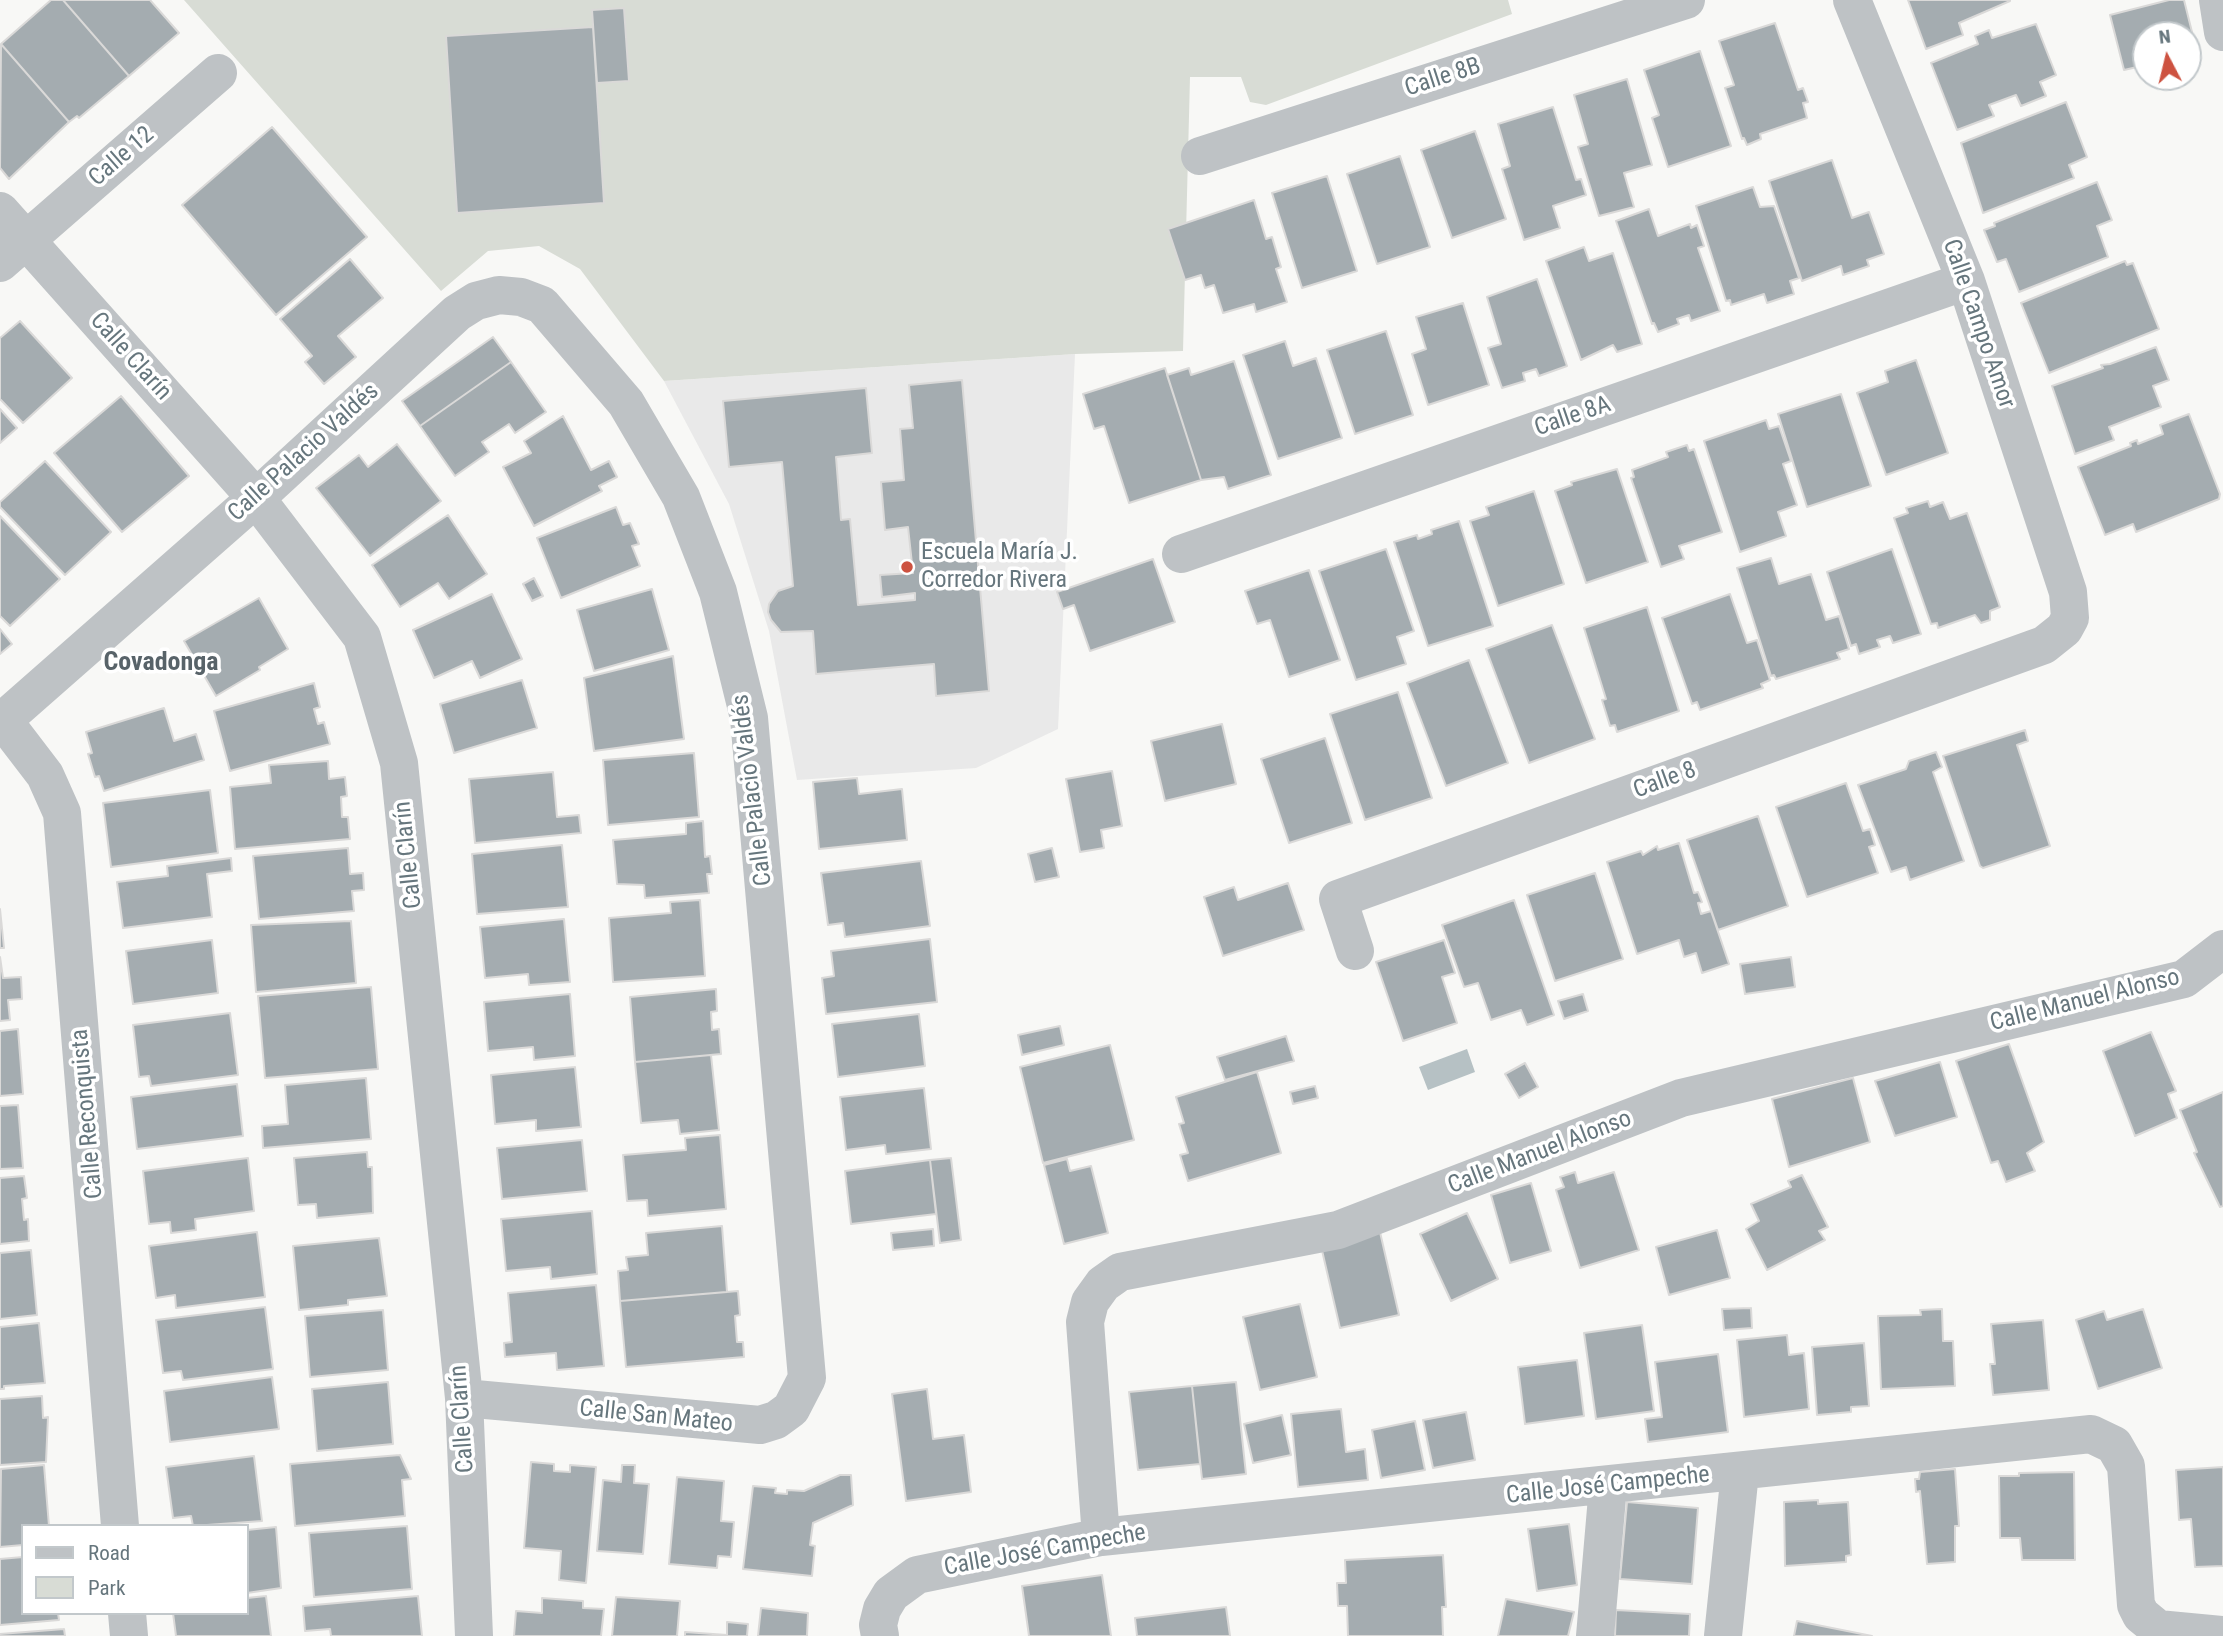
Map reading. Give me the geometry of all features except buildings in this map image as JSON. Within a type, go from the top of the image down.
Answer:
[{"type":"street","name":"Calle 8B","points":[[1200,156],[1686,0]]},
{"type":"street","name":"Calle Campo Amor","points":[[1852,0],[1966,281],[2071,605],[2070,618],[2064,629],[2044,645]]},
{"type":"street","points":[[2218,0],[2223,32]]},
{"type":"street","name":"Calle 12","points":[[13,252],[218,73]]},
{"type":"street","name":"Calle Clarín","points":[[0,211],[13,252],[256,498],[362,637],[399,763],[464,1398],[474,1636]]},
{"type":"street","name":"Calle 8A","points":[[1181,554],[1966,281]]},
{"type":"street","name":"Calle Palacio Valdés","points":[[1,721],[256,498],[457,313],[476,301],[499,295],[521,297],[542,305],[626,403],[681,498],[714,580],[749,718],[808,1361]]},
{"type":"street","name":"Calle 8","points":[[1355,951],[1338,899],[2044,645]]},
{"type":"street","name":"Calle Reconquista","points":[[1,721],[45,775],[62,813],[120,1524]]},
{"type":"street","name":"Calle Manuel Alonso","points":[[1101,1537],[1085,1322],[1090,1301],[1103,1284],[1120,1272],[1338,1230],[1681,1098],[2184,979],[2223,949]]},
{"type":"street","name":"Calle San Mateo","points":[[464,1398],[760,1425],[776,1420],[791,1409],[807,1378],[808,1361]]},
{"type":"street","name":"Calle José Campeche","points":[[880,1636],[882,1609],[891,1594],[917,1575],[1101,1537],[2091,1434],[2114,1445],[2126,1466],[2136,1605],[2141,1615],[2158,1629],[2223,1635]]},
{"type":"street","points":[[1723,1636],[1740,1472]]},
{"type":"street","points":[[1595,1636],[1608,1486]]},
{"type":"street","points":[[127,1615],[129,1636]]},
{"type":"shaded area","name":"Escuela María J. Corredor Rivera","points":[[1075,354],[1058,729],[976,768],[797,780],[769,631],[729,504],[664,381]]},
{"type":"shaded area","points":[[1467,1049],[1475,1072],[1428,1090],[1419,1067]]},
{"type":"green space","points":[[184,0],[1508,0],[1512,14],[1266,105],[1250,102],[1241,77],[1190,77],[1183,351],[1075,354],[664,381],[580,269],[539,246],[488,251],[441,291]]},
{"type":"place","name":"Escuela María J. Corredor Rivera","points":[[907,567]]},
{"type":"district","name":"Covadonga","points":[[161,663]]}]
